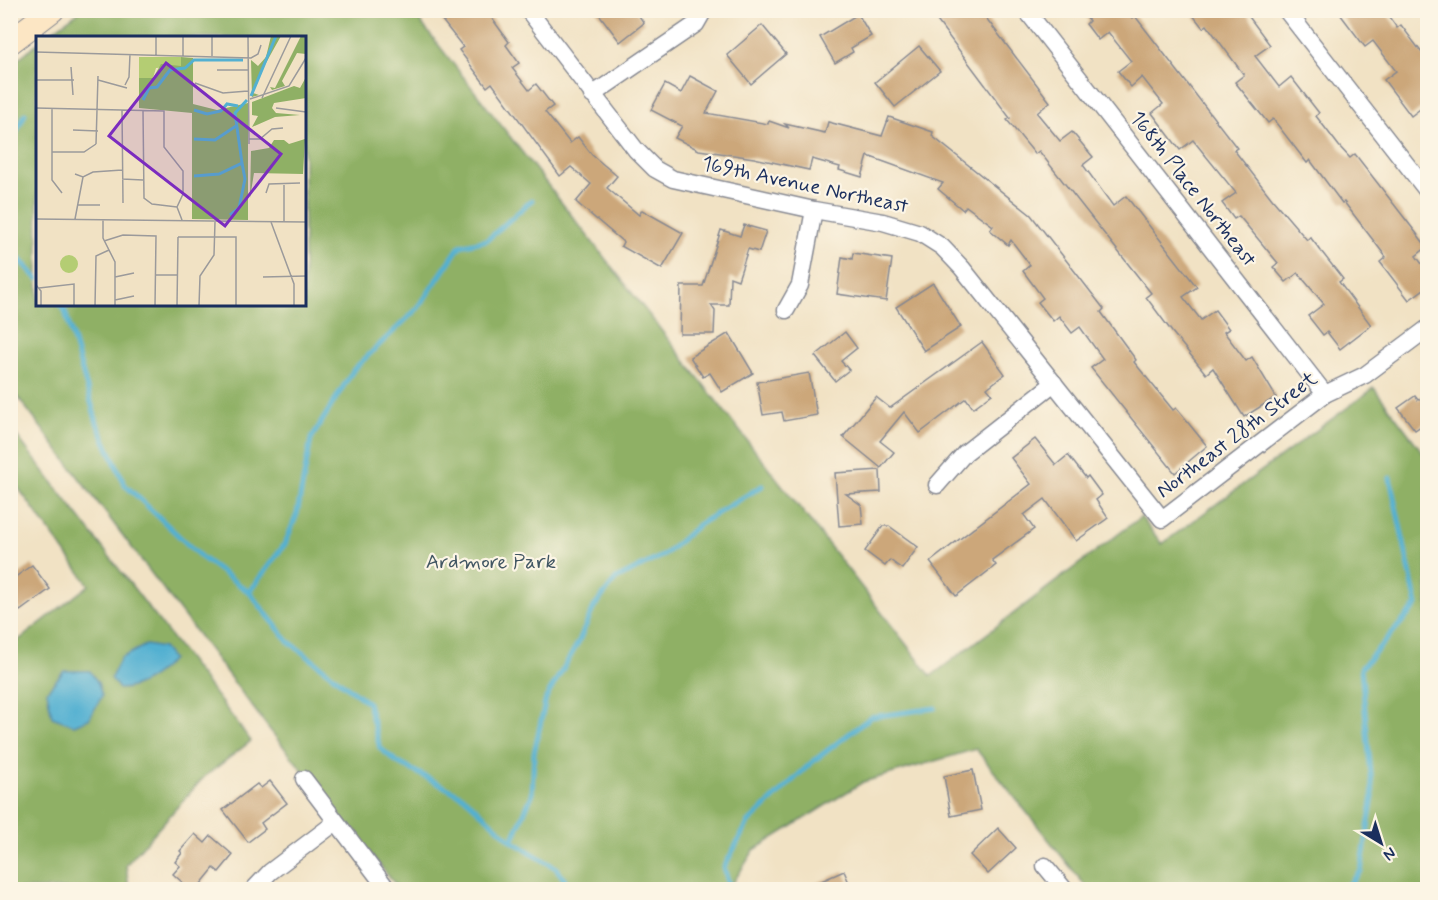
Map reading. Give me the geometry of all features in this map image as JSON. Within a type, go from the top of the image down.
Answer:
[{"type":"main road","points":[[10,42],[52,10]]},
{"type":"street","name":"169th Avenue Northeast","points":[[528,10],[636,150],[655,169],[673,179],[814,210],[882,222],[920,233],[942,247],[1162,519]]},
{"type":"street","points":[[592,94],[696,24],[704,10]]},
{"type":"street","name":"168th Place Northeast","points":[[1026,10],[1325,394]]},
{"type":"street","points":[[1286,10],[1428,192]]},
{"type":"street","points":[[786,310],[800,285],[814,210]]},
{"type":"street","name":"Northeast 28th Street","points":[[1162,519],[1325,394],[1365,375],[1428,327]]},
{"type":"street","points":[[937,485],[965,453],[1054,384]]},
{"type":"street","points":[[304,779],[388,890]]},
{"type":"street","points":[[253,890],[270,872],[336,822]]},
{"type":"street","points":[[1045,866],[1065,890]]},
{"type":"green space","name":"Ardmore Park","points":[[80,11],[412,11],[931,676],[1141,517],[1162,544],[1374,388],[1427,458],[1427,889],[1088,889],[976,749],[863,782],[754,850],[729,889],[399,889],[270,730],[11,388],[11,65],[36,44],[36,306],[306,306],[306,36],[45,36]]},
{"type":"green space","points":[[10,427],[251,741],[203,778],[126,865],[129,889],[11,889],[11,646],[89,585],[11,478]]},
{"type":"water","points":[[146,645],[163,648],[172,659],[148,679],[134,686],[119,689],[111,678],[121,658]]},
{"type":"water","points":[[64,671],[90,671],[98,683],[102,696],[89,719],[74,725],[52,717],[47,691]]},
{"type":"building","points":[[434,10],[486,10],[509,42],[506,45],[519,63],[512,68],[529,90],[536,84],[553,106],[545,112],[570,143],[578,137],[592,155],[617,176],[607,188],[639,215],[642,210],[683,233],[662,269],[621,246],[623,242],[576,202],[591,184],[571,167],[560,176],[492,83],[487,87],[459,50],[463,47]]},
{"type":"building","points":[[596,10],[635,10],[644,23],[620,42]]},
{"type":"building","points":[[929,10],[980,10],[1050,102],[1037,113],[1060,141],[1072,132],[1093,157],[1083,165],[1113,206],[1126,196],[1197,287],[1183,297],[1201,320],[1215,310],[1229,329],[1224,332],[1246,361],[1252,357],[1276,397],[1244,417],[1213,368],[1206,374],[1146,297],[1151,293],[1039,151],[1035,154],[1007,120],[1010,118]]},
{"type":"building","points":[[1081,10],[1126,10],[1132,18],[1135,16],[1237,148],[1234,150],[1272,199],[1307,240],[1310,237],[1343,279],[1339,282],[1371,325],[1340,349],[1327,332],[1323,335],[1308,316],[1324,304],[1298,273],[1286,282],[1273,267],[1278,263],[1239,216],[1234,219],[1222,203],[1236,193],[1193,140],[1180,150],[1152,113],[1163,104],[1142,77],[1131,87],[1118,71],[1131,61],[1108,32],[1098,40],[1086,24],[1089,21]]},
{"type":"building","points":[[1189,10],[1244,10],[1270,45],[1255,56],[1279,87],[1291,77],[1319,113],[1316,116],[1339,146],[1350,158],[1355,154],[1427,247],[1416,256],[1428,272],[1428,286],[1409,300],[1380,262],[1386,257],[1310,160],[1307,163],[1273,119],[1268,123],[1235,82],[1244,75],[1207,25],[1203,28]]},
{"type":"building","points":[[1337,10],[1384,10],[1397,28],[1401,25],[1428,61],[1428,103],[1411,116],[1384,80],[1396,71],[1373,41],[1365,47]]},
{"type":"building","points":[[858,14],[871,36],[851,48],[853,52],[835,63],[820,37]]},
{"type":"building","points":[[762,25],[786,54],[751,84],[727,55]]},
{"type":"building","points":[[919,46],[940,71],[895,107],[875,82]]},
{"type":"building","points":[[690,76],[718,91],[706,113],[768,124],[769,121],[789,128],[785,124],[825,133],[828,122],[882,136],[889,117],[933,132],[932,136],[1031,215],[1104,309],[1101,312],[1136,360],[1134,362],[1173,410],[1176,408],[1207,446],[1175,473],[1091,368],[1103,359],[1080,327],[1072,333],[1059,316],[1053,321],[1038,302],[1043,298],[1023,271],[1030,265],[1011,240],[1008,245],[990,230],[993,226],[966,206],[963,210],[938,189],[943,183],[868,156],[862,177],[839,170],[840,167],[812,159],[809,170],[754,158],[699,150],[675,138],[682,126],[651,110],[665,84],[681,93]]},
{"type":"building","points":[[744,225],[766,231],[759,252],[748,249],[738,280],[730,277],[729,305],[711,305],[715,311],[714,334],[680,334],[681,286],[703,286],[721,230],[740,236]]},
{"type":"building","points":[[853,253],[892,259],[886,301],[837,294],[842,257],[852,259]]},
{"type":"building","points":[[933,283],[961,327],[924,351],[896,307]]},
{"type":"building","points":[[845,332],[857,348],[841,361],[849,370],[835,381],[815,356]]},
{"type":"building","points":[[729,333],[753,373],[722,392],[710,373],[703,377],[690,357]]},
{"type":"building","points":[[982,342],[1005,374],[987,388],[992,394],[973,408],[966,398],[920,433],[904,412],[880,441],[894,452],[881,468],[843,437],[876,397],[890,408]]},
{"type":"building","points":[[809,373],[817,415],[784,421],[782,412],[763,415],[757,382]]},
{"type":"building","points":[[1428,393],[1428,421],[1415,430],[1398,408],[1415,396],[1418,400]]},
{"type":"building","points":[[1035,439],[1056,465],[1068,455],[1086,478],[1088,476],[1102,495],[1096,500],[1108,518],[1076,541],[1045,499],[1024,515],[1034,529],[992,560],[996,565],[956,596],[930,562],[1031,484],[1011,458]]},
{"type":"building","points":[[880,470],[881,492],[846,494],[861,505],[863,524],[839,526],[835,473]]},
{"type":"building","points":[[883,526],[889,526],[918,547],[902,569],[890,560],[885,566],[865,551]]},
{"type":"building","points":[[32,565],[50,589],[20,611],[10,598],[10,581]]},
{"type":"building","points":[[973,770],[981,810],[951,816],[944,776]]},
{"type":"building","points":[[270,781],[287,803],[261,823],[265,829],[248,842],[223,810],[257,784],[261,788]]},
{"type":"building","points":[[998,828],[1016,848],[988,874],[970,855]]},
{"type":"building","points":[[195,834],[205,843],[211,836],[233,855],[219,872],[214,868],[196,890],[191,890],[173,874],[180,866],[175,862],[182,853],[180,851]]},
{"type":"building","points":[[844,871],[852,890],[801,890]]},
{"type":"waterway","points":[[10,145],[25,114]]},
{"type":"waterway","points":[[532,200],[487,240],[460,246],[418,308],[354,369],[311,439],[297,514],[285,544],[249,592],[288,641],[368,703],[380,748],[397,762],[464,797],[512,841],[556,868],[572,890]]},
{"type":"waterway","points":[[10,249],[36,277]]},
{"type":"waterway","points":[[61,306],[65,311],[97,423],[125,485],[201,557],[249,592]]},
{"type":"waterway","points":[[1344,890],[1361,871],[1373,796],[1361,668],[1417,605],[1390,478]]},
{"type":"waterway","points":[[512,841],[532,795],[534,753],[546,698],[578,643],[594,607],[616,579],[664,555],[698,525],[762,486]]},
{"type":"waterway","points":[[730,890],[724,867],[748,823],[811,763],[871,717],[935,708]]}]
